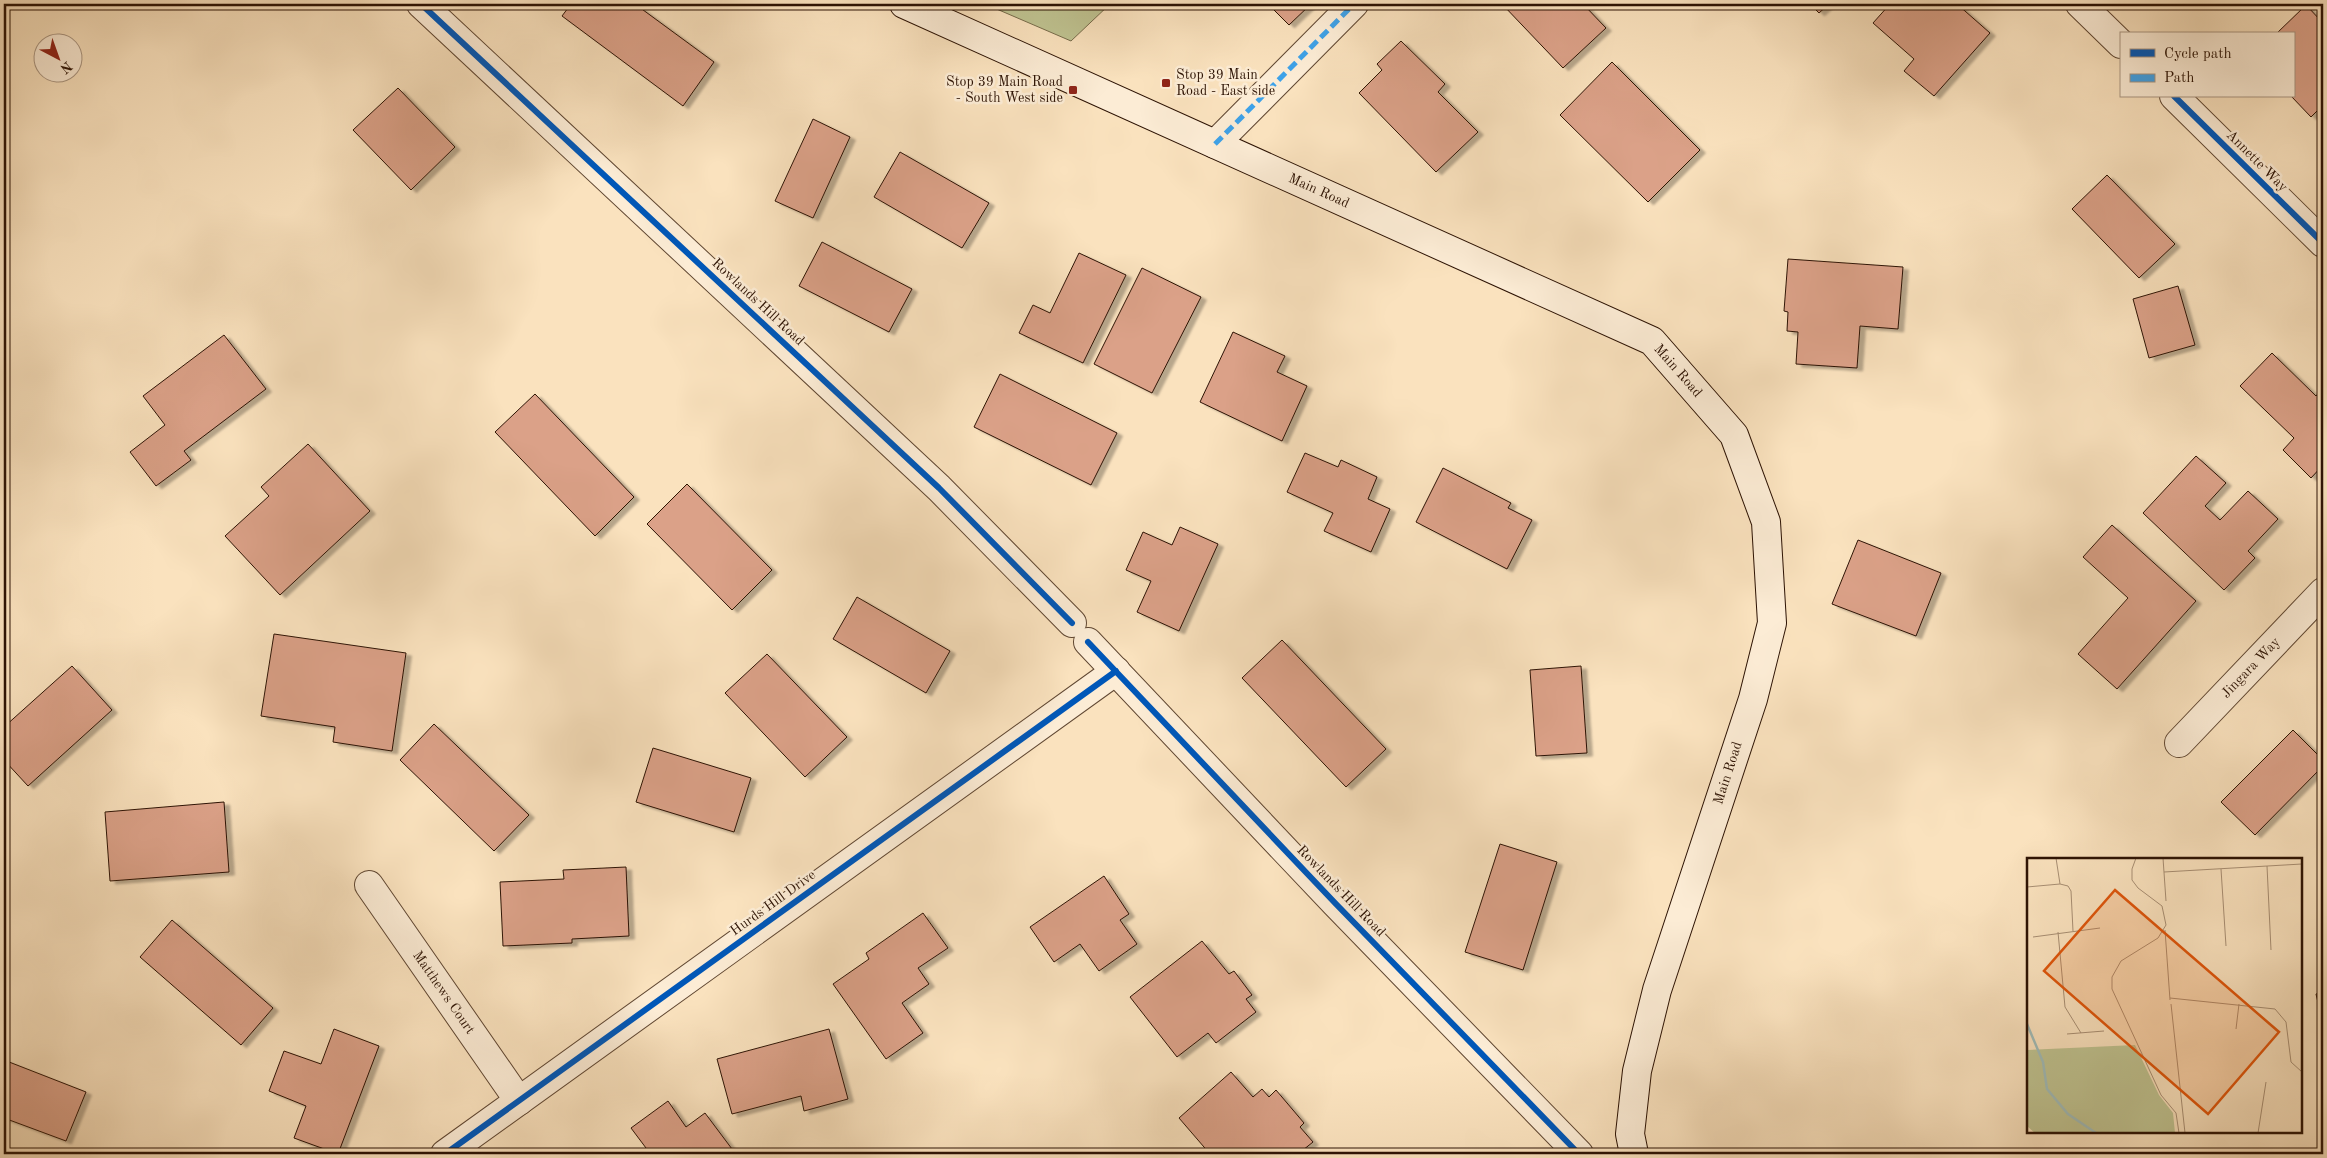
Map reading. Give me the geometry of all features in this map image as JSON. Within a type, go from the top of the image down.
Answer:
[{"type":"street","name":"Rowlands Hill Road","points":[[421,4],[939,488],[1080,632],[1336,904],[1580,1154]]},
{"type":"street","name":"Main Road","points":[[904,4],[1652,341],[1734,435],[1766,522],[1772,622],[1753,699],[1657,990],[1637,1070],[1630,1134],[1634,1154]]},
{"type":"street","points":[[1215,144],[1354,4]]},
{"type":"street","points":[[2080,4],[2120,43]]},
{"type":"street","name":"Annette Way","points":[[2176,98],[2323,243]]},
{"type":"street","name":"Jingara Way","points":[[2179,743],[2323,592]]},
{"type":"street","name":"Hurds Hill Drive","points":[[445,1154],[1116,671]]},
{"type":"street","name":"Matthews Court","points":[[369,885],[519,1101]]},
{"type":"green space","points":[[985,4],[1110,4],[1071,41]]},
{"type":"building","points":[[571,4],[635,4],[714,62],[683,106],[562,16]]},
{"type":"building","points":[[1268,4],[1311,4],[1289,25]]},
{"type":"building","points":[[1502,4],[1583,4],[1606,28],[1563,68]]},
{"type":"building","points":[[1810,4],[1829,4],[1819,13]]},
{"type":"building","points":[[1890,4],[1957,4],[1990,33],[1934,96],[1904,71],[1914,59],[1873,23]]},
{"type":"building","points":[[2306,5],[2323,23],[2323,105],[2311,117],[2293,98],[2294,32],[2278,32]]},
{"type":"building","points":[[1401,41],[1445,84],[1438,92],[1478,132],[1436,172],[1359,93],[1382,70],[1377,64]]},
{"type":"building","points":[[1612,62],[1700,150],[1648,202],[1560,115]]},
{"type":"building","points":[[398,88],[455,147],[411,190],[353,130]]},
{"type":"building","points":[[813,119],[850,137],[813,218],[775,201]]},
{"type":"building","points":[[900,152],[989,203],[962,248],[874,197]]},
{"type":"building","points":[[2107,175],[2175,244],[2139,278],[2072,209]]},
{"type":"building","points":[[822,242],[912,289],[889,332],[799,286]]},
{"type":"building","points":[[1079,253],[1126,275],[1083,363],[1019,333],[1033,305],[1050,313]]},
{"type":"building","points":[[1788,259],[1903,267],[1898,329],[1860,326],[1857,368],[1796,364],[1798,332],[1787,331],[1788,312],[1784,311]]},
{"type":"building","points":[[1142,268],[1201,297],[1152,393],[1094,364]]},
{"type":"building","points":[[2178,286],[2195,345],[2149,358],[2133,299]]},
{"type":"building","points":[[1233,332],[1285,356],[1277,372],[1307,386],[1282,441],[1200,402]]},
{"type":"building","points":[[224,335],[266,389],[184,451],[191,460],[156,486],[130,452],[165,425],[143,396]]},
{"type":"building","points":[[2272,353],[2316,396],[2323,388],[2323,465],[2311,478],[2283,450],[2294,438],[2240,386]]},
{"type":"building","points":[[1000,374],[1117,433],[1091,485],[974,427]]},
{"type":"building","points":[[535,394],[634,497],[595,536],[495,432]]},
{"type":"building","points":[[308,444],[370,511],[280,595],[225,536],[269,496],[261,487]]},
{"type":"building","points":[[1305,453],[1338,467],[1341,460],[1377,477],[1368,499],[1390,509],[1371,552],[1324,531],[1333,513],[1287,492]]},
{"type":"building","points":[[2196,456],[2226,483],[2205,506],[2220,520],[2248,491],[2278,519],[2248,551],[2255,558],[2224,590],[2143,513]]},
{"type":"building","points":[[1443,468],[1511,503],[1508,508],[1532,520],[1507,569],[1416,522]]},
{"type":"building","points":[[687,484],[772,570],[732,610],[647,524]]},
{"type":"building","points":[[2112,525],[2196,601],[2117,689],[2078,654],[2128,598],[2083,557]]},
{"type":"building","points":[[1180,527],[1218,544],[1179,631],[1137,612],[1151,581],[1126,570],[1143,532],[1172,545]]},
{"type":"building","points":[[1858,540],[1941,573],[1916,636],[1832,604]]},
{"type":"building","points":[[857,597],[950,651],[926,693],[833,639]]},
{"type":"building","points":[[274,634],[406,653],[392,751],[333,742],[335,727],[261,716]]},
{"type":"building","points":[[1282,640],[1386,749],[1346,787],[1242,678]]},
{"type":"building","points":[[767,654],[847,737],[805,777],[725,693]]},
{"type":"building","points":[[72,666],[112,710],[28,786],[4,760],[4,727]]},
{"type":"building","points":[[1581,666],[1587,753],[1536,756],[1530,670]]},
{"type":"building","points":[[434,724],[529,815],[494,851],[400,760]]},
{"type":"building","points":[[2293,730],[2323,760],[2323,766],[2255,835],[2221,802]]},
{"type":"building","points":[[653,748],[751,778],[734,832],[636,802]]},
{"type":"building","points":[[224,802],[229,872],[110,881],[105,812]]},
{"type":"building","points":[[1500,844],[1557,862],[1523,970],[1465,952]]},
{"type":"building","points":[[626,867],[629,936],[572,939],[572,943],[503,946],[500,882],[564,879],[563,870]]},
{"type":"building","points":[[1104,876],[1129,914],[1120,920],[1137,944],[1099,971],[1080,944],[1054,962],[1030,927]]},
{"type":"building","points":[[923,913],[948,948],[918,968],[929,984],[902,1003],[923,1033],[886,1059],[833,984],[869,959],[866,953]]},
{"type":"building","points":[[172,920],[273,1008],[241,1045],[140,957]]},
{"type":"building","points":[[1202,941],[1229,974],[1234,971],[1252,995],[1246,999],[1256,1012],[1216,1043],[1208,1033],[1177,1057],[1130,997]]},
{"type":"building","points":[[2323,992],[2323,1024],[2316,994]]},
{"type":"building","points":[[334,1029],[379,1046],[338,1154],[294,1138],[306,1106],[269,1091],[284,1051],[321,1064]]},
{"type":"building","points":[[829,1029],[848,1099],[804,1111],[801,1096],[732,1114],[717,1059]]},
{"type":"building","points":[[4,1060],[86,1092],[66,1141],[4,1118]]},
{"type":"building","points":[[1231,1072],[1253,1097],[1262,1089],[1269,1097],[1276,1090],[1304,1123],[1300,1127],[1313,1142],[1298,1154],[1210,1154],[1179,1118]]},
{"type":"building","points":[[668,1101],[686,1127],[705,1113],[735,1153],[646,1154],[649,1152],[631,1128]]},
{"type":"marked path","points":[[1215,144],[1354,4]]},
{"type":"cycle path","points":[[421,4],[939,488],[1072,623]]},
{"type":"cycle path","points":[[2176,98],[2323,243]]},
{"type":"cycle path","points":[[1088,642],[1336,904],[1579,1154]]},
{"type":"cycle path","points":[[445,1154],[1116,671]]},
{"type":"place","name":"Stop 39 Main Road - East side","points":[[1166,83]]},
{"type":"place","name":"Stop 39 Main Road - South West side","points":[[1073,90]]}]
